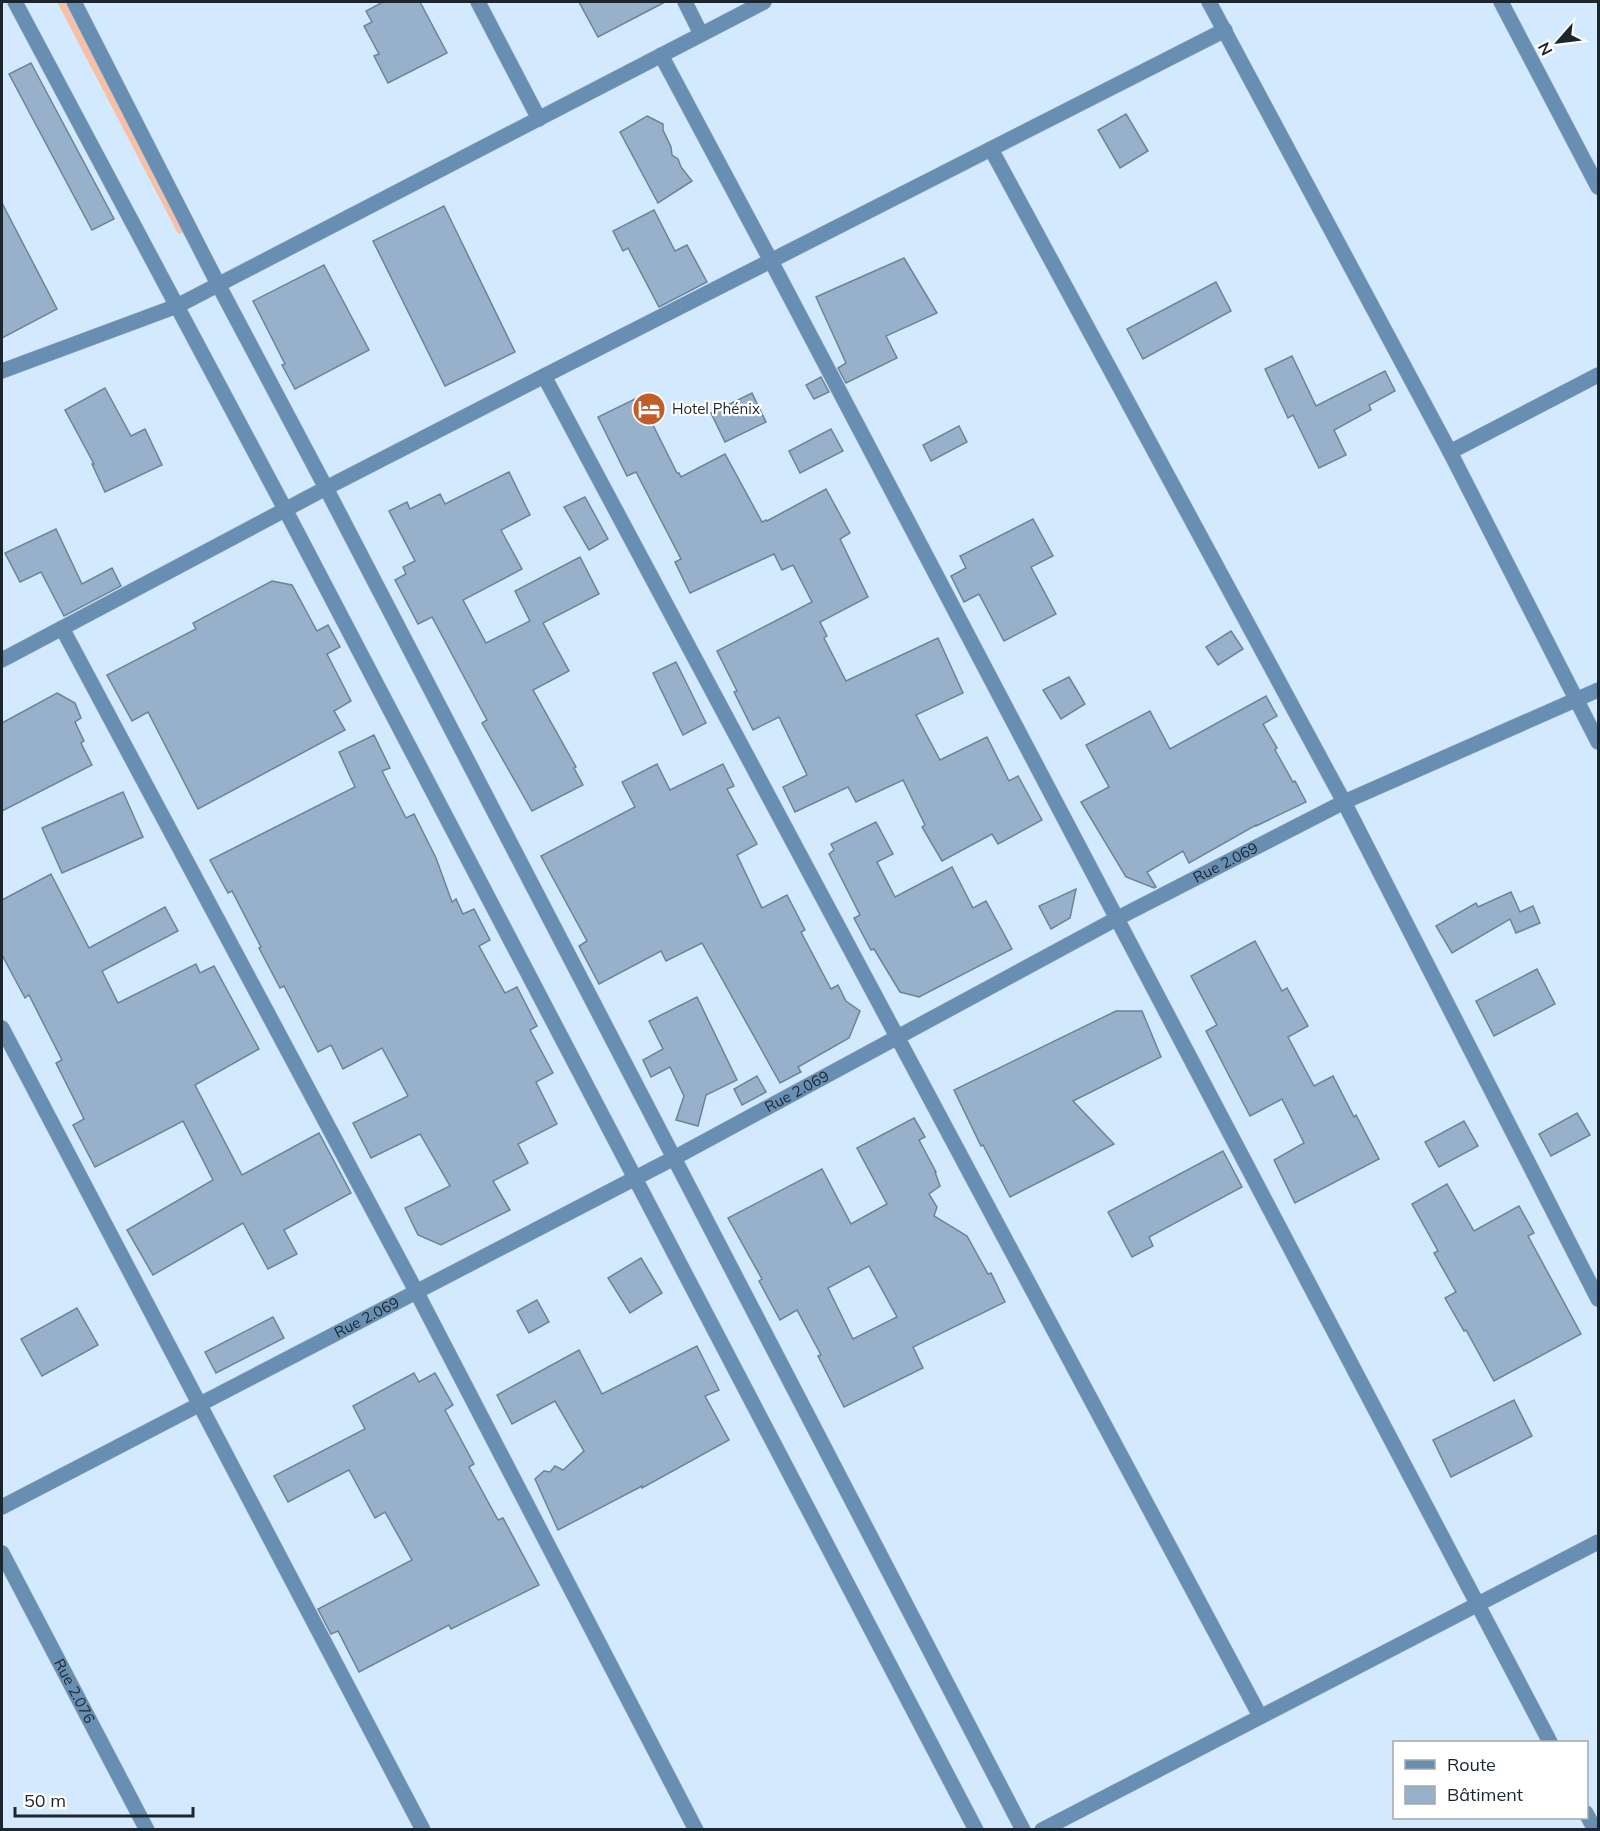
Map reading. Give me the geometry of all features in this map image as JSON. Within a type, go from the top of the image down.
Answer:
[{"type":"street","points":[[15,2],[286,511],[975,1830]]},
{"type":"street","points":[[74,2],[219,286],[1023,1830]]},
{"type":"street","points":[[478,2],[539,119]]},
{"type":"street","points":[[685,2],[701,34]]},
{"type":"street","points":[[2,371],[177,306],[219,286],[764,2]]},
{"type":"street","points":[[1209,2],[1450,452],[1599,742]]},
{"type":"street","points":[[1501,2],[1599,187]]},
{"type":"street","points":[[2,660],[326,488],[1225,30]]},
{"type":"street","points":[[661,55],[1549,1741]]},
{"type":"street","points":[[992,149],[1344,802],[1599,1299]]},
{"type":"street","points":[[1450,452],[1599,375]]},
{"type":"street","points":[[544,376],[1260,1716]]},
{"type":"street","points":[[62,628],[416,1291],[696,1830]]},
{"type":"street","name":"Rue 2.069","points":[[2,1507],[674,1158],[1116,919],[1344,802],[1599,690]]},
{"type":"street","points":[[2,1028],[423,1830]]},
{"type":"street","points":[[1042,1830],[1599,1542]]},
{"type":"street","name":"Rue 2.076","points":[[2,1553],[147,1830]]},
{"type":"building","points":[[383,2],[420,2],[447,53],[388,83],[374,56],[379,54],[364,26],[372,22],[366,11]]},
{"type":"building","points":[[579,2],[665,2],[598,37]]},
{"type":"building","points":[[31,63],[114,219],[92,230],[9,74]]},
{"type":"building","points":[[1126,114],[1148,151],[1120,168],[1098,130]]},
{"type":"building","points":[[647,116],[663,124],[672,155],[678,159],[692,181],[658,203],[620,132]]},
{"type":"building","points":[[2,203],[57,309],[2,338]]},
{"type":"building","points":[[444,206],[515,352],[445,386],[373,241]]},
{"type":"building","points":[[654,210],[675,251],[687,245],[707,282],[659,307],[628,248],[623,251],[613,231]]},
{"type":"building","points":[[904,258],[937,313],[886,336],[897,358],[846,383],[838,368],[846,363],[816,297]]},
{"type":"building","points":[[324,265],[369,350],[295,389],[253,301]]},
{"type":"building","points":[[1216,282],[1231,311],[1143,359],[1127,329]]},
{"type":"building","points":[[1292,356],[1316,406],[1385,371],[1395,391],[1369,405],[1371,410],[1334,430],[1346,455],[1319,468],[1293,415],[1288,418],[1265,369]]},
{"type":"building","points":[[821,377],[829,392],[814,399],[806,385]]},
{"type":"building","points":[[105,388],[131,436],[145,429],[162,465],[105,492],[92,464],[94,464],[65,410]]},
{"type":"building","points":[[752,393],[766,422],[725,442],[711,413]]},
{"type":"building","points":[[639,397],[677,473],[681,477],[725,454],[762,522],[826,489],[850,533],[840,539],[868,597],[820,622],[827,636],[824,638],[846,681],[938,638],[963,693],[916,715],[940,760],[987,737],[1009,781],[1018,776],[1042,820],[998,844],[992,834],[942,861],[922,827],[925,825],[903,780],[856,802],[848,787],[795,812],[783,787],[807,775],[779,717],[753,730],[717,651],[812,602],[793,565],[782,570],[774,554],[690,593],[675,562],[681,559],[636,472],[627,476],[598,417]]},
{"type":"building","points":[[959,426],[967,442],[931,461],[923,445]]},
{"type":"building","points":[[831,429],[843,451],[800,473],[789,451]]},
{"type":"building","points":[[509,472],[530,515],[501,530],[522,569],[463,600],[486,643],[530,621],[515,591],[580,557],[599,594],[543,623],[569,671],[533,690],[576,767],[574,768],[583,785],[532,811],[482,723],[487,720],[432,617],[418,624],[395,580],[406,574],[403,567],[415,561],[389,511],[407,502],[410,509],[440,494],[445,504]]},
{"type":"building","points":[[585,497],[608,539],[589,550],[564,507]]},
{"type":"building","points":[[1033,519],[1053,556],[1031,567],[1056,614],[1004,641],[979,594],[964,602],[951,576],[966,568],[960,556]]},
{"type":"building","points":[[56,529],[82,584],[112,568],[121,586],[64,616],[41,572],[20,582],[5,553]]},
{"type":"building","points":[[272,581],[292,585],[317,631],[328,625],[340,647],[327,654],[351,701],[334,711],[345,730],[198,809],[148,712],[132,721],[107,675],[196,629],[193,623]]},
{"type":"building","points":[[1231,631],[1243,649],[1218,665],[1206,647]]},
{"type":"building","points":[[676,662],[706,723],[683,735],[653,673]]},
{"type":"building","points":[[1069,677],[1085,704],[1061,719],[1043,690]]},
{"type":"building","points":[[57,693],[75,703],[81,718],[75,722],[84,741],[81,743],[92,765],[2,811],[2,723]]},
{"type":"building","points":[[1266,696],[1277,716],[1263,724],[1277,748],[1275,750],[1306,802],[1256,825],[1189,863],[1183,851],[1147,872],[1156,887],[1154,888],[1126,877],[1081,802],[1109,787],[1086,745],[1150,711],[1170,749]]},
{"type":"building","points":[[374,735],[390,768],[382,771],[406,818],[414,814],[436,858],[452,902],[456,899],[463,914],[474,909],[490,940],[479,946],[505,993],[517,987],[537,1026],[530,1030],[553,1073],[536,1082],[557,1124],[518,1144],[528,1163],[493,1181],[510,1210],[441,1245],[418,1235],[405,1208],[450,1186],[420,1134],[371,1158],[353,1123],[408,1096],[382,1048],[343,1069],[331,1045],[318,1052],[284,986],[280,988],[232,891],[228,893],[210,860],[355,787],[339,752]]},
{"type":"building","points":[[657,764],[670,790],[723,764],[734,786],[727,789],[757,844],[737,855],[762,908],[787,895],[805,930],[801,932],[831,989],[838,985],[846,1001],[860,1011],[849,1038],[798,1067],[801,1072],[780,1083],[702,943],[666,961],[661,951],[599,984],[579,946],[587,941],[541,856],[635,807],[622,782]]},
{"type":"building","points":[[123,792],[143,837],[62,873],[42,828]]},
{"type":"building","points":[[876,822],[893,854],[877,862],[895,897],[952,867],[973,908],[986,901],[1012,949],[919,997],[900,992],[874,949],[871,950],[854,918],[860,915],[829,854],[834,850],[831,844]]},
{"type":"building","points":[[51,874],[89,948],[165,907],[178,931],[102,971],[118,1003],[196,964],[200,973],[214,966],[259,1049],[195,1085],[242,1175],[319,1133],[351,1193],[284,1230],[297,1254],[268,1269],[243,1223],[153,1275],[127,1230],[213,1180],[183,1121],[95,1167],[73,1125],[84,1119],[56,1063],[62,1060],[29,995],[25,998],[2,955],[2,900]]},
{"type":"building","points":[[1076,889],[1070,918],[1051,929],[1039,906]]},
{"type":"building","points":[[1511,892],[1520,912],[1533,906],[1540,923],[1516,933],[1510,919],[1452,953],[1436,926],[1476,903],[1478,907]]},
{"type":"building","points":[[1255,941],[1282,991],[1287,988],[1308,1026],[1288,1037],[1314,1086],[1333,1076],[1379,1159],[1295,1203],[1274,1160],[1304,1143],[1282,1099],[1250,1116],[1206,1031],[1217,1025],[1191,976]]},
{"type":"building","points":[[1537,969],[1555,1004],[1494,1036],[1476,1001]]},
{"type":"building","points":[[697,997],[737,1080],[706,1095],[698,1126],[676,1120],[684,1096],[670,1067],[651,1077],[643,1060],[663,1049],[649,1021]]},
{"type":"building","points":[[1116,1011],[1142,1011],[1161,1057],[1073,1101],[1114,1144],[1010,1197],[983,1145],[981,1146],[954,1090]]},
{"type":"building","points":[[757,1076],[766,1092],[742,1105],[734,1089]]},
{"type":"building","points":[[1577,1113],[1590,1135],[1551,1156],[1539,1134]]},
{"type":"building","points":[[914,1118],[925,1137],[919,1140],[936,1172],[940,1186],[929,1194],[937,1207],[934,1216],[967,1236],[988,1274],[991,1273],[1005,1302],[913,1347],[923,1368],[844,1407],[818,1356],[821,1355],[797,1310],[780,1320],[759,1281],[762,1279],[728,1218],[822,1169],[851,1224],[887,1204],[857,1148]],"holes":[[[869,1266],[897,1317],[853,1339],[828,1288]]]},
{"type":"building","points":[[1464,1121],[1478,1146],[1439,1167],[1425,1142]]},
{"type":"building","points":[[1223,1151],[1242,1187],[1149,1237],[1153,1246],[1132,1257],[1108,1212]]},
{"type":"building","points":[[1447,1184],[1474,1231],[1519,1206],[1534,1233],[1528,1236],[1581,1334],[1494,1381],[1466,1330],[1464,1331],[1445,1298],[1456,1292],[1434,1253],[1438,1251],[1412,1204]]},
{"type":"building","points":[[641,1258],[662,1293],[630,1313],[608,1278]]},
{"type":"building","points":[[537,1300],[549,1322],[529,1333],[517,1311]]},
{"type":"building","points":[[77,1308],[98,1345],[42,1376],[21,1339]]},
{"type":"building","points":[[273,1317],[284,1338],[216,1373],[205,1352]]},
{"type":"building","points":[[697,1346],[719,1390],[705,1396],[729,1440],[642,1488],[642,1486],[558,1530],[535,1479],[544,1471],[550,1472],[555,1466],[563,1470],[584,1451],[555,1401],[512,1424],[497,1395],[579,1350],[602,1394]]},
{"type":"building","points":[[414,1373],[419,1382],[435,1373],[453,1405],[445,1410],[474,1464],[469,1467],[498,1520],[503,1518],[539,1585],[451,1629],[449,1625],[359,1672],[338,1631],[331,1634],[318,1609],[412,1560],[385,1512],[375,1518],[349,1470],[288,1502],[274,1476],[365,1429],[353,1406]]},
{"type":"building","points":[[1514,1400],[1532,1436],[1451,1477],[1433,1440]]},
{"type":"waterway","points":[[61,2],[180,230]]},
{"type":"place","name":"Hotel Phénix","points":[[649,409]]}]
